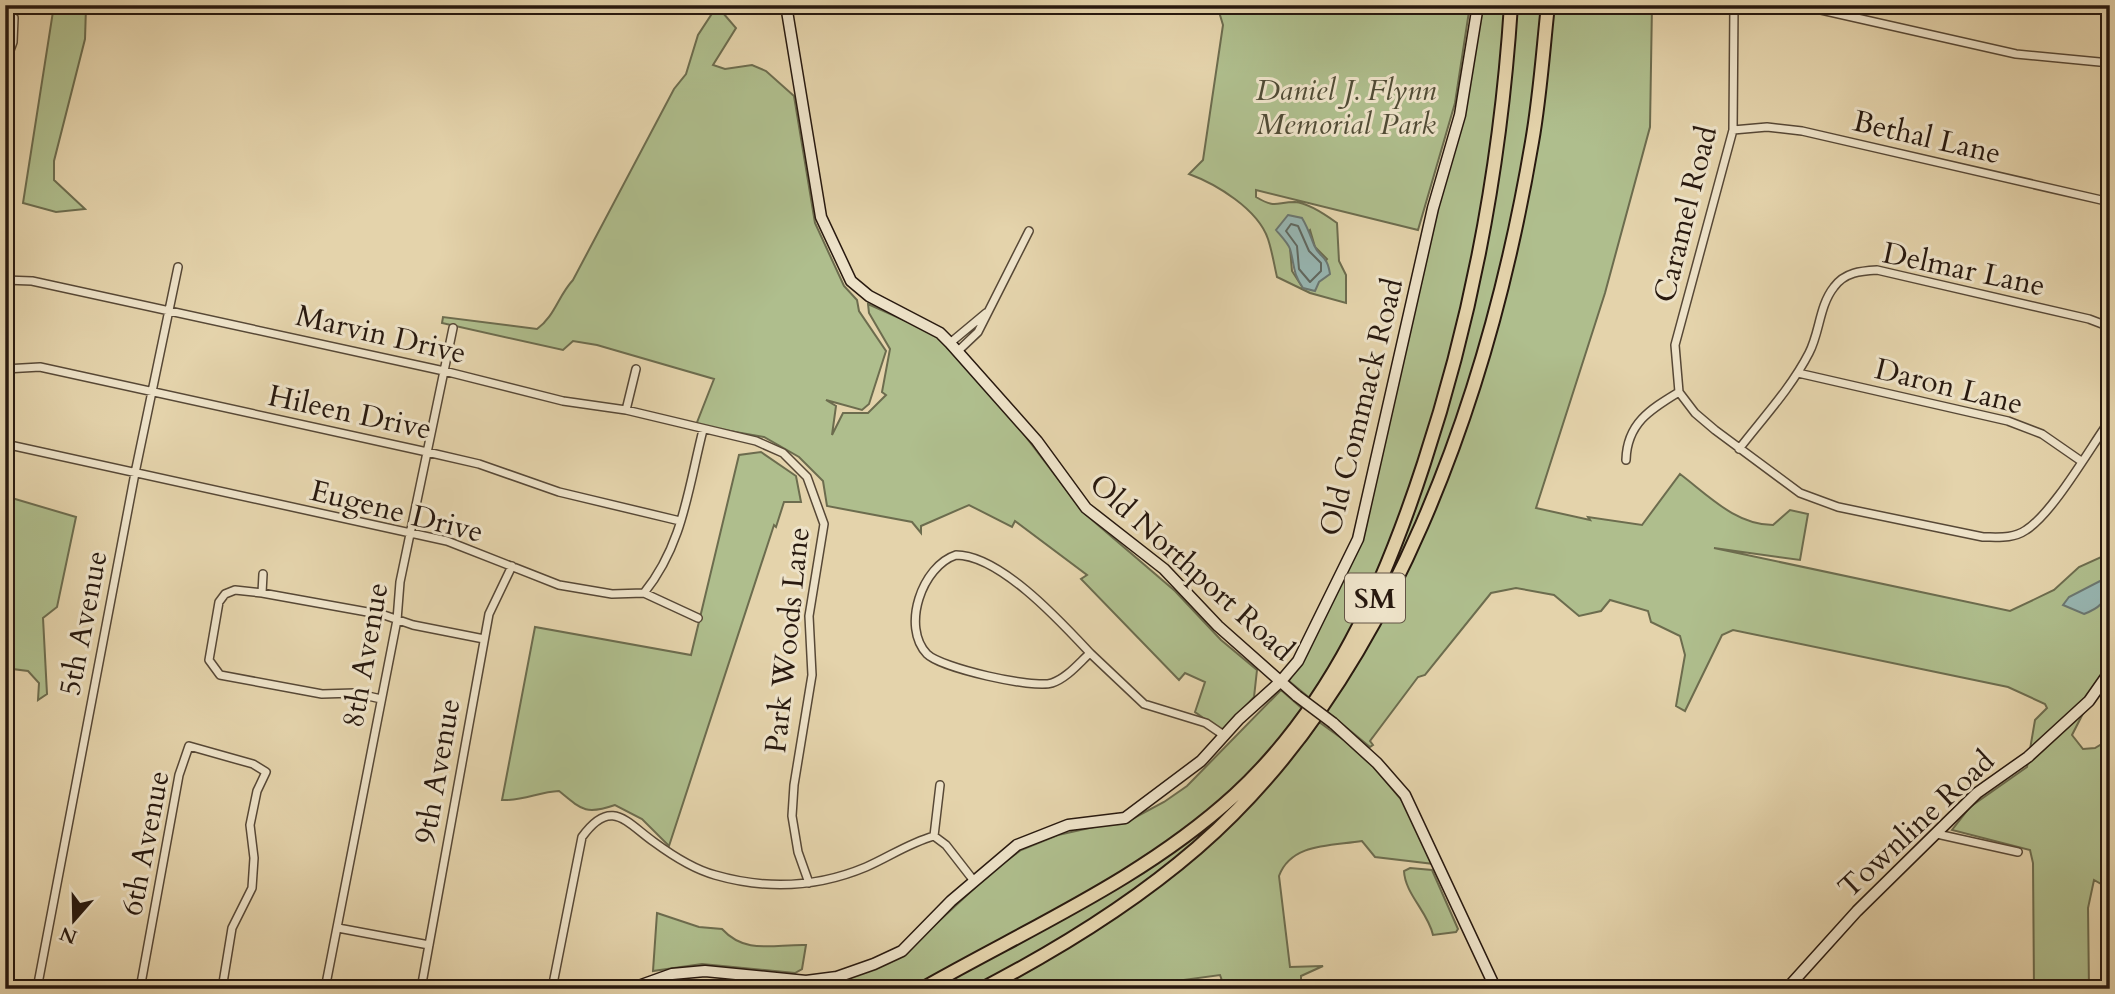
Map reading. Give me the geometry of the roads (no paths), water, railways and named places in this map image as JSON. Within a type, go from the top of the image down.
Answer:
[{"type":"highway","name":"SM","points":[[922,989],[1099,893],[1198,826],[1263,768],[1339,666],[1389,566],[1439,418],[1465,318],[1487,215],[1505,92],[1511,5]]},
{"type":"highway","name":"SM","points":[[982,989],[1102,922],[1199,846],[1309,726],[1358,654],[1393,589],[1420,530],[1447,460],[1490,329],[1514,235],[1532,140],[1548,5]]},
{"type":"main road","name":"Old Northport Road","points":[[786,5],[821,217],[851,281],[869,296],[940,333],[1037,441],[1086,508],[1164,569],[1218,626],[1377,763],[1405,794],[1493,983],[1492,989]]},
{"type":"main road","name":"Old Commack Road","points":[[630,989],[672,974],[705,971],[806,981],[837,977],[902,951],[1007,852],[1030,839],[1068,825],[1125,818],[1201,761],[1298,662],[1358,539],[1433,208],[1461,115],[1478,5]]},
{"type":"main road","name":"Townline Road","points":[[1790,989],[1792,982],[1857,911],[1977,793],[2028,757],[2090,701],[2110,671]]},
{"type":"street","name":"Caramel Road","points":[[1679,392],[1675,345],[1733,130],[1734,5]]},
{"type":"street","points":[[1799,5],[2016,54],[2110,63]]},
{"type":"street","points":[[5,16],[14,18],[13,42],[5,64]]},
{"type":"street","name":"Bethal Lane","points":[[1733,130],[1766,127],[1802,131],[2110,202]]},
{"type":"street","points":[[958,351],[978,332],[1029,231]]},
{"type":"street","name":"5th Avenue","points":[[37,989],[135,473],[178,267]]},
{"type":"street","name":"Delmar Lane","points":[[1739,449],[1798,373],[1811,348],[1826,300],[1835,285],[1858,271],[1877,270],[2089,319],[2110,327]]},
{"type":"street","name":"Marvin Drive","points":[[5,279],[32,281],[169,310],[444,371],[563,401],[626,410],[745,439]]},
{"type":"street","points":[[950,343],[989,311]]},
{"type":"street","name":"8th Avenue","points":[[325,989],[397,620],[400,582],[453,328]]},
{"type":"street","name":"Hileen Drive","points":[[5,369],[40,368],[427,452],[479,464],[559,492],[680,521]]},
{"type":"street","points":[[626,410],[636,369]]},
{"type":"street","name":"Daron Lane","points":[[1798,373],[2008,421],[2042,434],[2081,461]]},
{"type":"street","points":[[1626,460],[1630,432],[1657,404],[1679,392],[1695,413],[1739,449],[1785,484],[1819,502],[1983,537],[2008,537],[2025,531],[2043,515],[2110,420]]},
{"type":"street","points":[[698,618],[644,593],[669,558],[703,430]]},
{"type":"street","name":"Park Woods Lane","points":[[745,439],[783,453],[798,466],[813,486],[824,524],[809,616],[812,667],[793,796],[795,835],[809,883]]},
{"type":"street","name":"Eugene Drive","points":[[5,444],[447,541],[559,585],[586,591],[644,593]]},
{"type":"street","points":[[1090,653],[1062,678],[1046,684],[954,667],[934,660],[921,646],[916,635],[920,598],[929,574],[944,559],[956,555],[970,555],[984,561],[1053,613],[1090,653],[1144,704],[1206,723],[1224,736]]},
{"type":"street","name":"9th Avenue","points":[[421,989],[485,639],[494,598],[512,566]]},
{"type":"street","points":[[262,593],[264,574]]},
{"type":"street","points":[[381,699],[355,693],[322,694],[219,675],[209,660],[209,648],[219,602],[225,594],[235,590],[262,593],[384,615],[485,639]]},
{"type":"street","name":"6th Avenue","points":[[140,989],[180,775],[189,746],[213,751],[227,759],[253,764],[265,772],[257,790],[250,825],[254,858],[251,888],[232,928],[222,989]]},
{"type":"street","points":[[934,836],[940,785]]},
{"type":"street","points":[[552,989],[582,836],[592,822],[612,815],[627,818],[675,856],[714,875],[772,887],[809,883],[864,868],[914,842],[934,836]]},
{"type":"street","points":[[1937,834],[2018,852]]},
{"type":"street","points":[[934,836],[946,845],[974,881]]},
{"type":"street","points":[[338,928],[429,945]]},
{"type":"water","points":[[1288,215],[1302,218],[1316,249],[1327,263],[1330,274],[1319,282],[1315,291],[1303,288],[1299,282],[1289,247],[1276,230]]},
{"type":"water","points":[[2100,581],[2106,587],[2105,597],[2094,610],[2084,614],[2063,605],[2069,597]]},
{"type":"park label","name":"Daniel J. Flynn Memorial Park","points":[[1346,107]]}]
